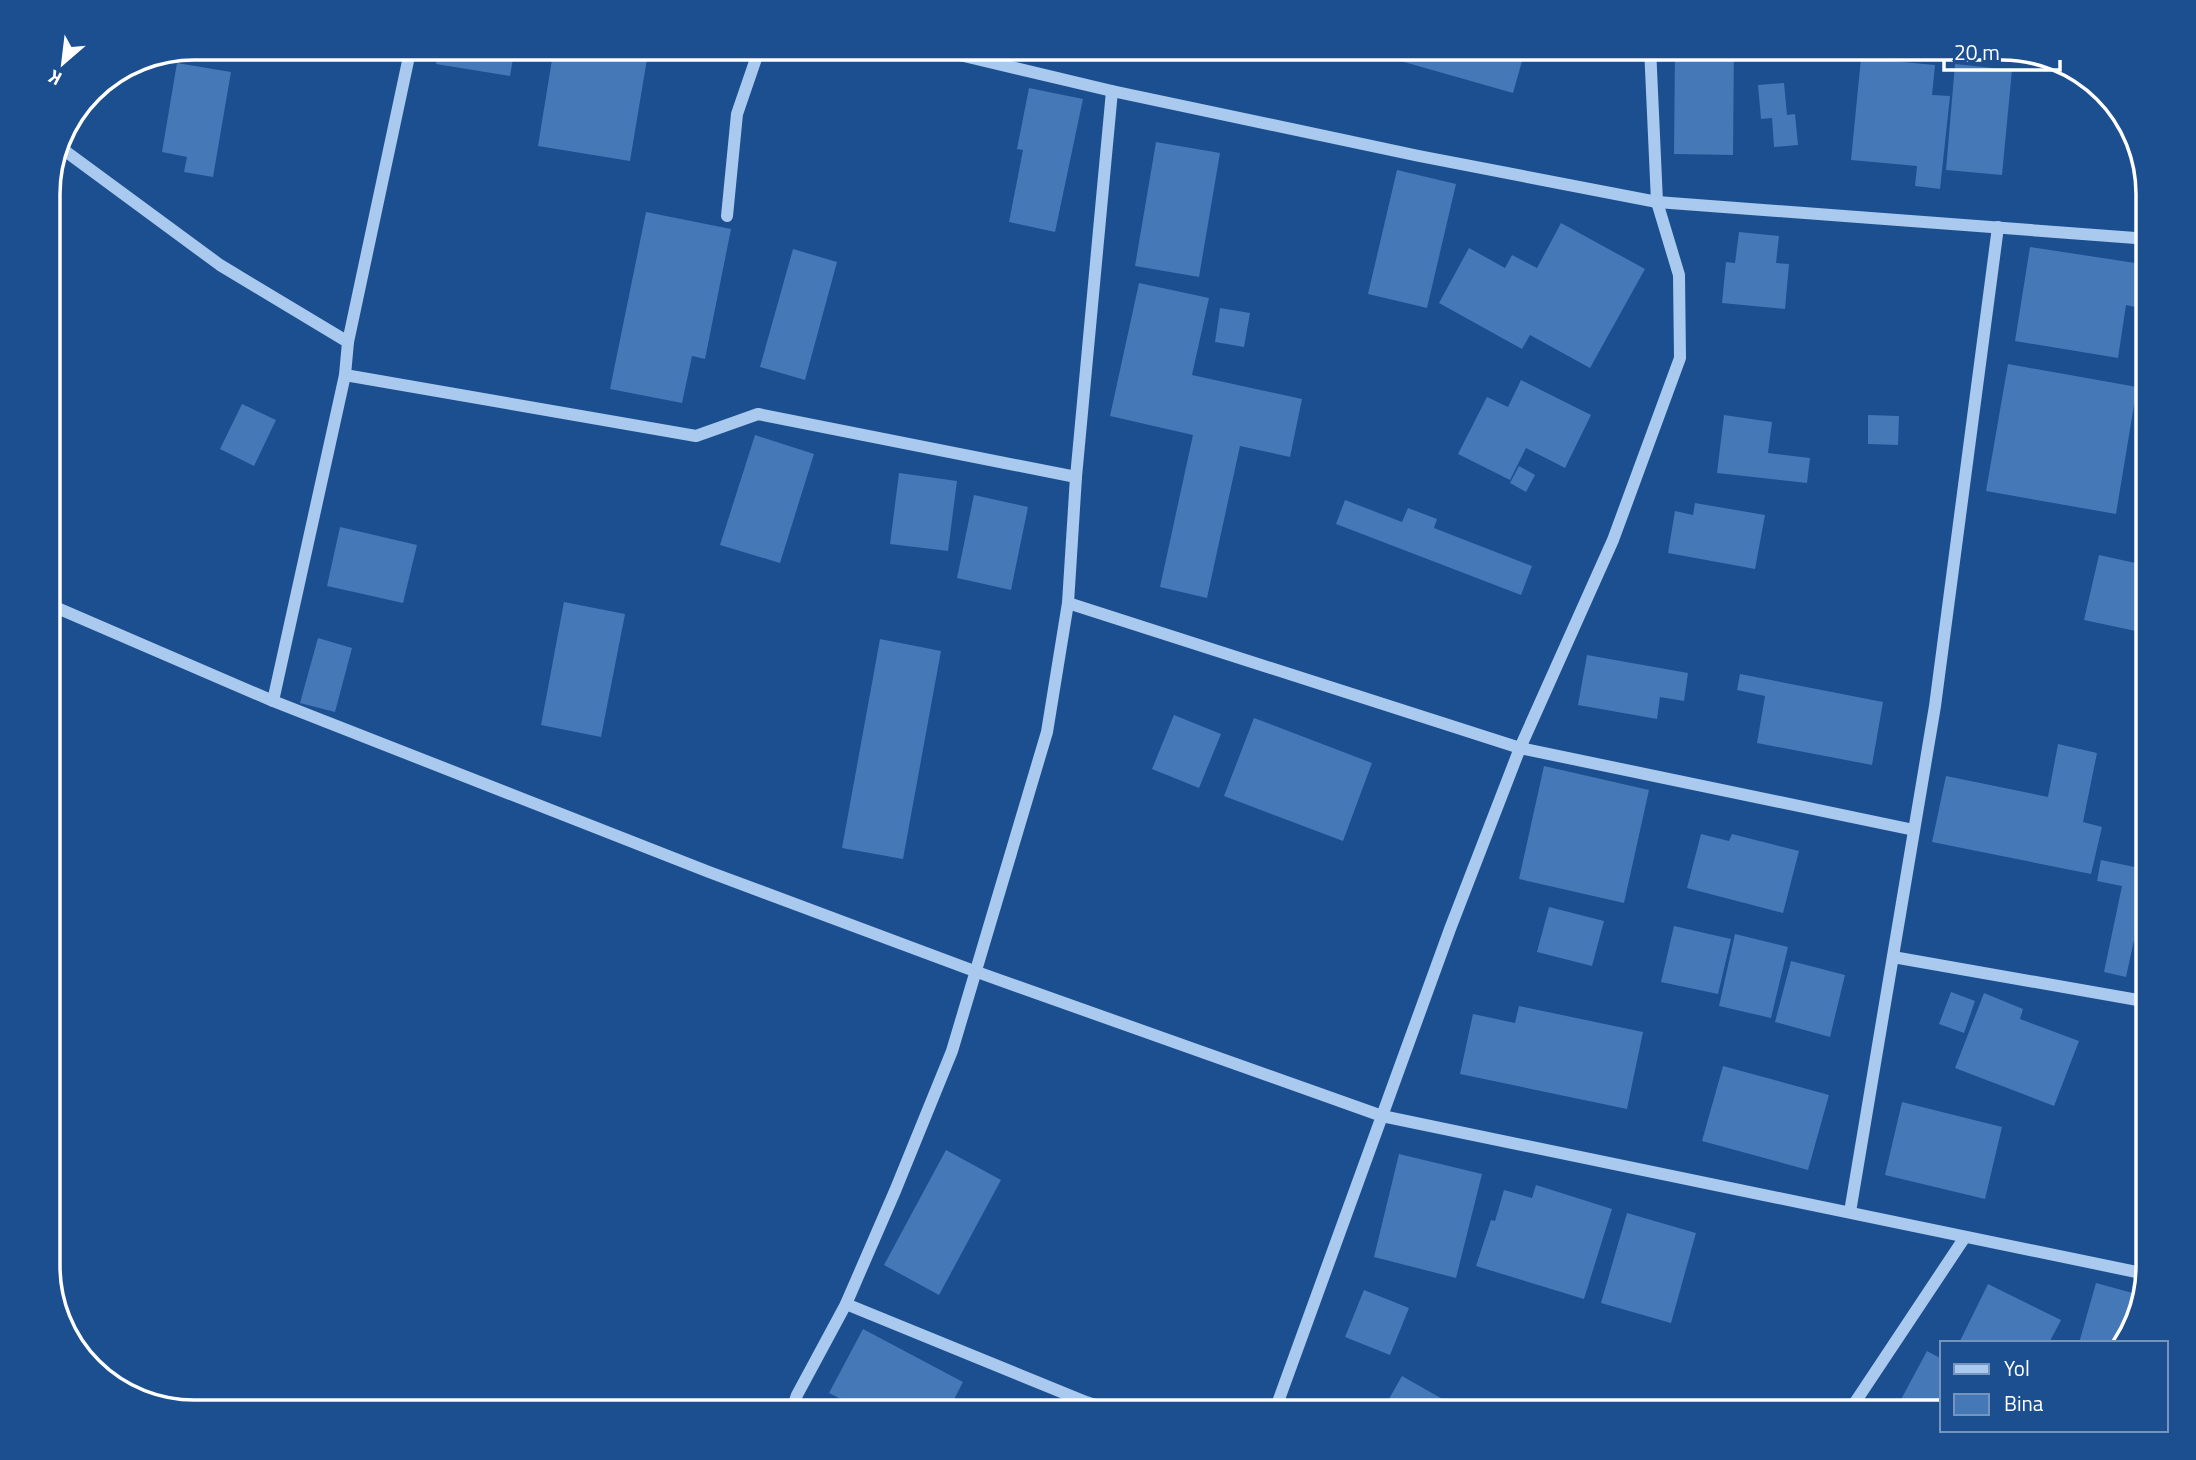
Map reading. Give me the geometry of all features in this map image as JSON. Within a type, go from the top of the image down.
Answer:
[{"type":"street","points":[[273,701],[345,375],[348,342],[408,60]]},
{"type":"street","points":[[727,216],[737,114],[756,60]]},
{"type":"street","points":[[980,60],[1112,91],[1419,156],[1657,202],[2136,238]]},
{"type":"street","points":[[1279,1400],[1450,929],[1520,748],[1613,540],[1680,358],[1679,275],[1657,202],[1651,60]]},
{"type":"street","points":[[795,1400],[846,1304],[952,1051],[1047,732],[1068,603],[1076,477],[1112,91]]},
{"type":"street","points":[[66,152],[220,265],[348,342]]},
{"type":"street","points":[[1850,1212],[1937,692],[1997,227]]},
{"type":"street","points":[[345,375],[696,436],[758,414],[1076,477]]},
{"type":"street","points":[[1068,603],[1520,748],[1914,830]]},
{"type":"street","points":[[60,609],[273,701],[709,872],[977,972],[1382,1116],[2136,1272]]},
{"type":"street","points":[[1893,957],[2136,1000]]},
{"type":"street","points":[[1857,1400],[1965,1237]]},
{"type":"street","points":[[846,1304],[1081,1400]]},
{"type":"building","points":[[437,60],[513,60],[510,76],[436,64]]},
{"type":"building","points":[[552,60],[647,60],[630,161],[538,146]]},
{"type":"building","points":[[1397,60],[1522,60],[1513,93]]},
{"type":"building","points":[[1675,60],[1734,60],[1733,155],[1674,154]]},
{"type":"building","points":[[1861,60],[1935,65],[1932,95],[1950,96],[1940,189],[1915,186],[1917,166],[1851,160]]},
{"type":"building","points":[[177,63],[231,72],[213,177],[184,172],[187,157],[162,152]]},
{"type":"building","points":[[1955,64],[2012,70],[2002,175],[1946,170]]},
{"type":"building","points":[[1784,83],[1787,115],[1795,114],[1798,145],[1774,147],[1772,118],[1761,119],[1758,85]]},
{"type":"building","points":[[1029,88],[1083,99],[1055,232],[1009,222],[1023,150],[1017,149]]},
{"type":"building","points":[[1156,142],[1220,153],[1199,277],[1135,266]]},
{"type":"building","points":[[1397,170],[1456,184],[1427,308],[1368,294]]},
{"type":"building","points":[[646,212],[731,229],[705,359],[692,356],[682,403],[610,389]]},
{"type":"building","points":[[1561,223],[1645,269],[1590,368],[1530,335],[1522,349],[1439,303],[1469,248],[1505,268],[1512,255],[1537,268]]},
{"type":"building","points":[[1739,232],[1779,236],[1776,263],[1789,264],[1785,309],[1722,303],[1726,262],[1735,263]]},
{"type":"building","points":[[2030,247],[2136,263],[2135,307],[2126,305],[2118,358],[2015,341]]},
{"type":"building","points":[[793,249],[837,262],[805,380],[760,367]]},
{"type":"building","points":[[1139,283],[1209,298],[1192,375],[1302,399],[1290,457],[1240,446],[1207,598],[1160,587],[1193,435],[1110,416]]},
{"type":"building","points":[[1220,308],[1250,313],[1244,347],[1215,342]]},
{"type":"building","points":[[2008,364],[2136,387],[2116,514],[1986,491]]},
{"type":"building","points":[[1521,380],[1591,415],[1565,468],[1526,448],[1510,480],[1458,454],[1487,397],[1508,407]]},
{"type":"building","points":[[242,404],[276,420],[254,466],[220,449]]},
{"type":"building","points":[[1724,415],[1772,422],[1768,453],[1810,458],[1807,483],[1717,473]]},
{"type":"building","points":[[1868,415],[1899,416],[1898,445],[1868,444]]},
{"type":"building","points":[[755,435],[814,454],[780,563],[720,545]]},
{"type":"building","points":[[1519,466],[1535,475],[1526,492],[1510,483]]},
{"type":"building","points":[[899,473],[957,481],[948,551],[890,544]]},
{"type":"building","points":[[974,495],[1028,507],[1011,590],[957,578]]},
{"type":"building","points":[[1345,500],[1402,522],[1408,508],[1437,519],[1434,528],[1532,566],[1521,595],[1336,524]]},
{"type":"building","points":[[1695,503],[1765,515],[1755,569],[1668,553],[1675,511],[1693,515]]},
{"type":"building","points":[[340,527],[417,545],[403,603],[327,586]]},
{"type":"building","points":[[2099,555],[2136,563],[2136,631],[2084,620]]},
{"type":"building","points":[[564,602],[625,614],[601,737],[541,725]]},
{"type":"building","points":[[318,638],[352,648],[335,712],[300,703]]},
{"type":"building","points":[[880,639],[941,651],[903,859],[842,848]]},
{"type":"building","points":[[1587,655],[1688,673],[1684,701],[1660,697],[1657,719],[1578,705]]},
{"type":"building","points":[[1740,674],[1883,702],[1872,765],[1757,743],[1765,696],[1737,690]]},
{"type":"building","points":[[1174,715],[1221,734],[1199,788],[1152,769]]},
{"type":"building","points":[[1254,718],[1372,763],[1343,841],[1224,796]]},
{"type":"building","points":[[2058,744],[2097,753],[2083,822],[2102,827],[2091,874],[1932,842],[1946,776],[2048,797]]},
{"type":"building","points":[[1544,766],[1649,790],[1624,903],[1519,879]]},
{"type":"building","points":[[1701,834],[1729,841],[1732,834],[1799,851],[1783,913],[1687,888]]},
{"type":"building","points":[[2101,860],[2136,867],[2136,931],[2126,977],[2104,972],[2122,886],[2097,881]]},
{"type":"building","points":[[1549,907],[1604,921],[1592,966],[1537,952]]},
{"type":"building","points":[[1674,926],[1731,939],[1718,994],[1661,982]]},
{"type":"building","points":[[1735,934],[1788,947],[1771,1018],[1719,1006]]},
{"type":"building","points":[[1791,961],[1845,975],[1830,1037],[1775,1022]]},
{"type":"building","points":[[1951,992],[1975,1001],[1964,1033],[1939,1024]]},
{"type":"building","points":[[1984,993],[2023,1009],[2020,1019],[2079,1041],[2054,1106],[1955,1068]]},
{"type":"building","points":[[1519,1006],[1643,1032],[1627,1109],[1460,1074],[1473,1014],[1515,1023]]},
{"type":"building","points":[[1723,1066],[1829,1095],[1808,1170],[1702,1141]]},
{"type":"building","points":[[1902,1102],[2002,1127],[1985,1199],[1885,1175]]},
{"type":"building","points":[[946,1150],[1001,1180],[939,1295],[884,1265]]},
{"type":"building","points":[[1399,1154],[1482,1174],[1456,1278],[1374,1257]]},
{"type":"building","points":[[1536,1185],[1612,1209],[1584,1299],[1476,1266],[1491,1220],[1495,1221],[1504,1190],[1532,1198]]},
{"type":"building","points":[[1627,1213],[1696,1233],[1671,1323],[1601,1303]]},
{"type":"building","points":[[2096,1283],[2133,1293],[2126,1318],[2114,1341],[2080,1341]]},
{"type":"building","points":[[1988,1284],[2061,1320],[2050,1341],[1960,1341]]},
{"type":"building","points":[[1364,1290],[1409,1308],[1390,1355],[1345,1337]]},
{"type":"building","points":[[863,1329],[963,1382],[954,1400],[843,1400],[829,1393]]},
{"type":"building","points":[[1927,1351],[1940,1358],[1940,1400],[1901,1400]]},
{"type":"building","points":[[1402,1376],[1444,1400],[1388,1400]]}]
